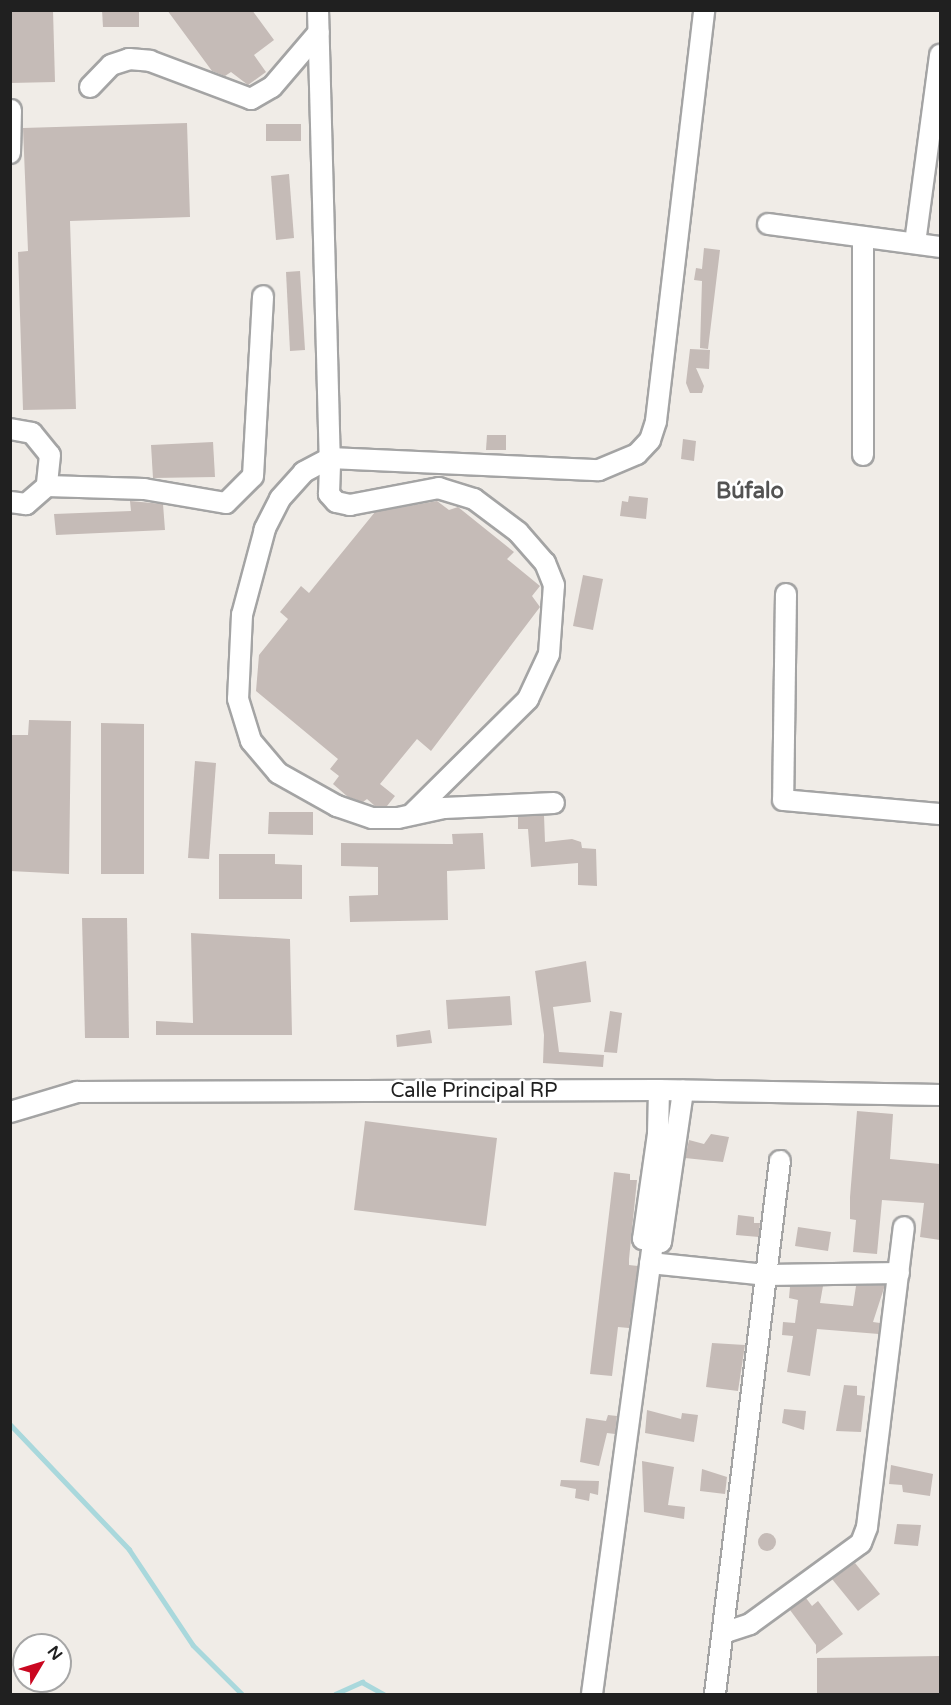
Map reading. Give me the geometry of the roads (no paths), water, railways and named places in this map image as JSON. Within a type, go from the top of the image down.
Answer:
[{"type":"street","points":[[318,10],[330,458],[329,494],[336,502],[350,505],[439,488],[474,499],[518,532],[545,563],[554,585],[549,654],[528,699],[413,813]]},
{"type":"street","points":[[554,803],[372,818],[337,806],[278,773],[250,741],[237,699],[242,615],[265,529],[280,499],[304,472],[330,458],[599,470],[619,465],[650,440],[704,10]]},
{"type":"street","points":[[90,87],[111,65],[129,59],[150,61],[250,99],[272,87],[319,32]]},
{"type":"street","points":[[915,243],[940,55]]},
{"type":"street","points":[[10,153],[11,111]]},
{"type":"street","points":[[768,224],[940,247]]},
{"type":"street","points":[[863,237],[863,455]]},
{"type":"street","points":[[10,502],[26,504],[47,486],[144,489],[225,503],[253,476],[263,296]]},
{"type":"street","points":[[10,429],[32,434],[50,455],[47,486]]},
{"type":"street","points":[[786,594],[783,800],[940,814]]},
{"type":"street","points":[[592,1695],[650,1263],[658,1134],[658,1090]]},
{"type":"street","name":"Calle Principal RP","points":[[10,1112],[76,1092],[658,1090],[940,1095]]},
{"type":"street","points":[[652,1241],[683,1091]]},
{"type":"street","points":[[716,1695],[726,1632],[780,1161]]},
{"type":"street","points":[[726,1632],[750,1624],[861,1543],[867,1527],[904,1227]]},
{"type":"street","points":[[650,1263],[767,1275],[899,1273]]},
{"type":"waterway","points":[[10,1424],[129,1549],[193,1645],[242,1694]]},
{"type":"waterway","points":[[335,1694],[362,1682],[384,1694]]},
{"type":"district","name":"Búfalo","points":[[750,492]]}]
